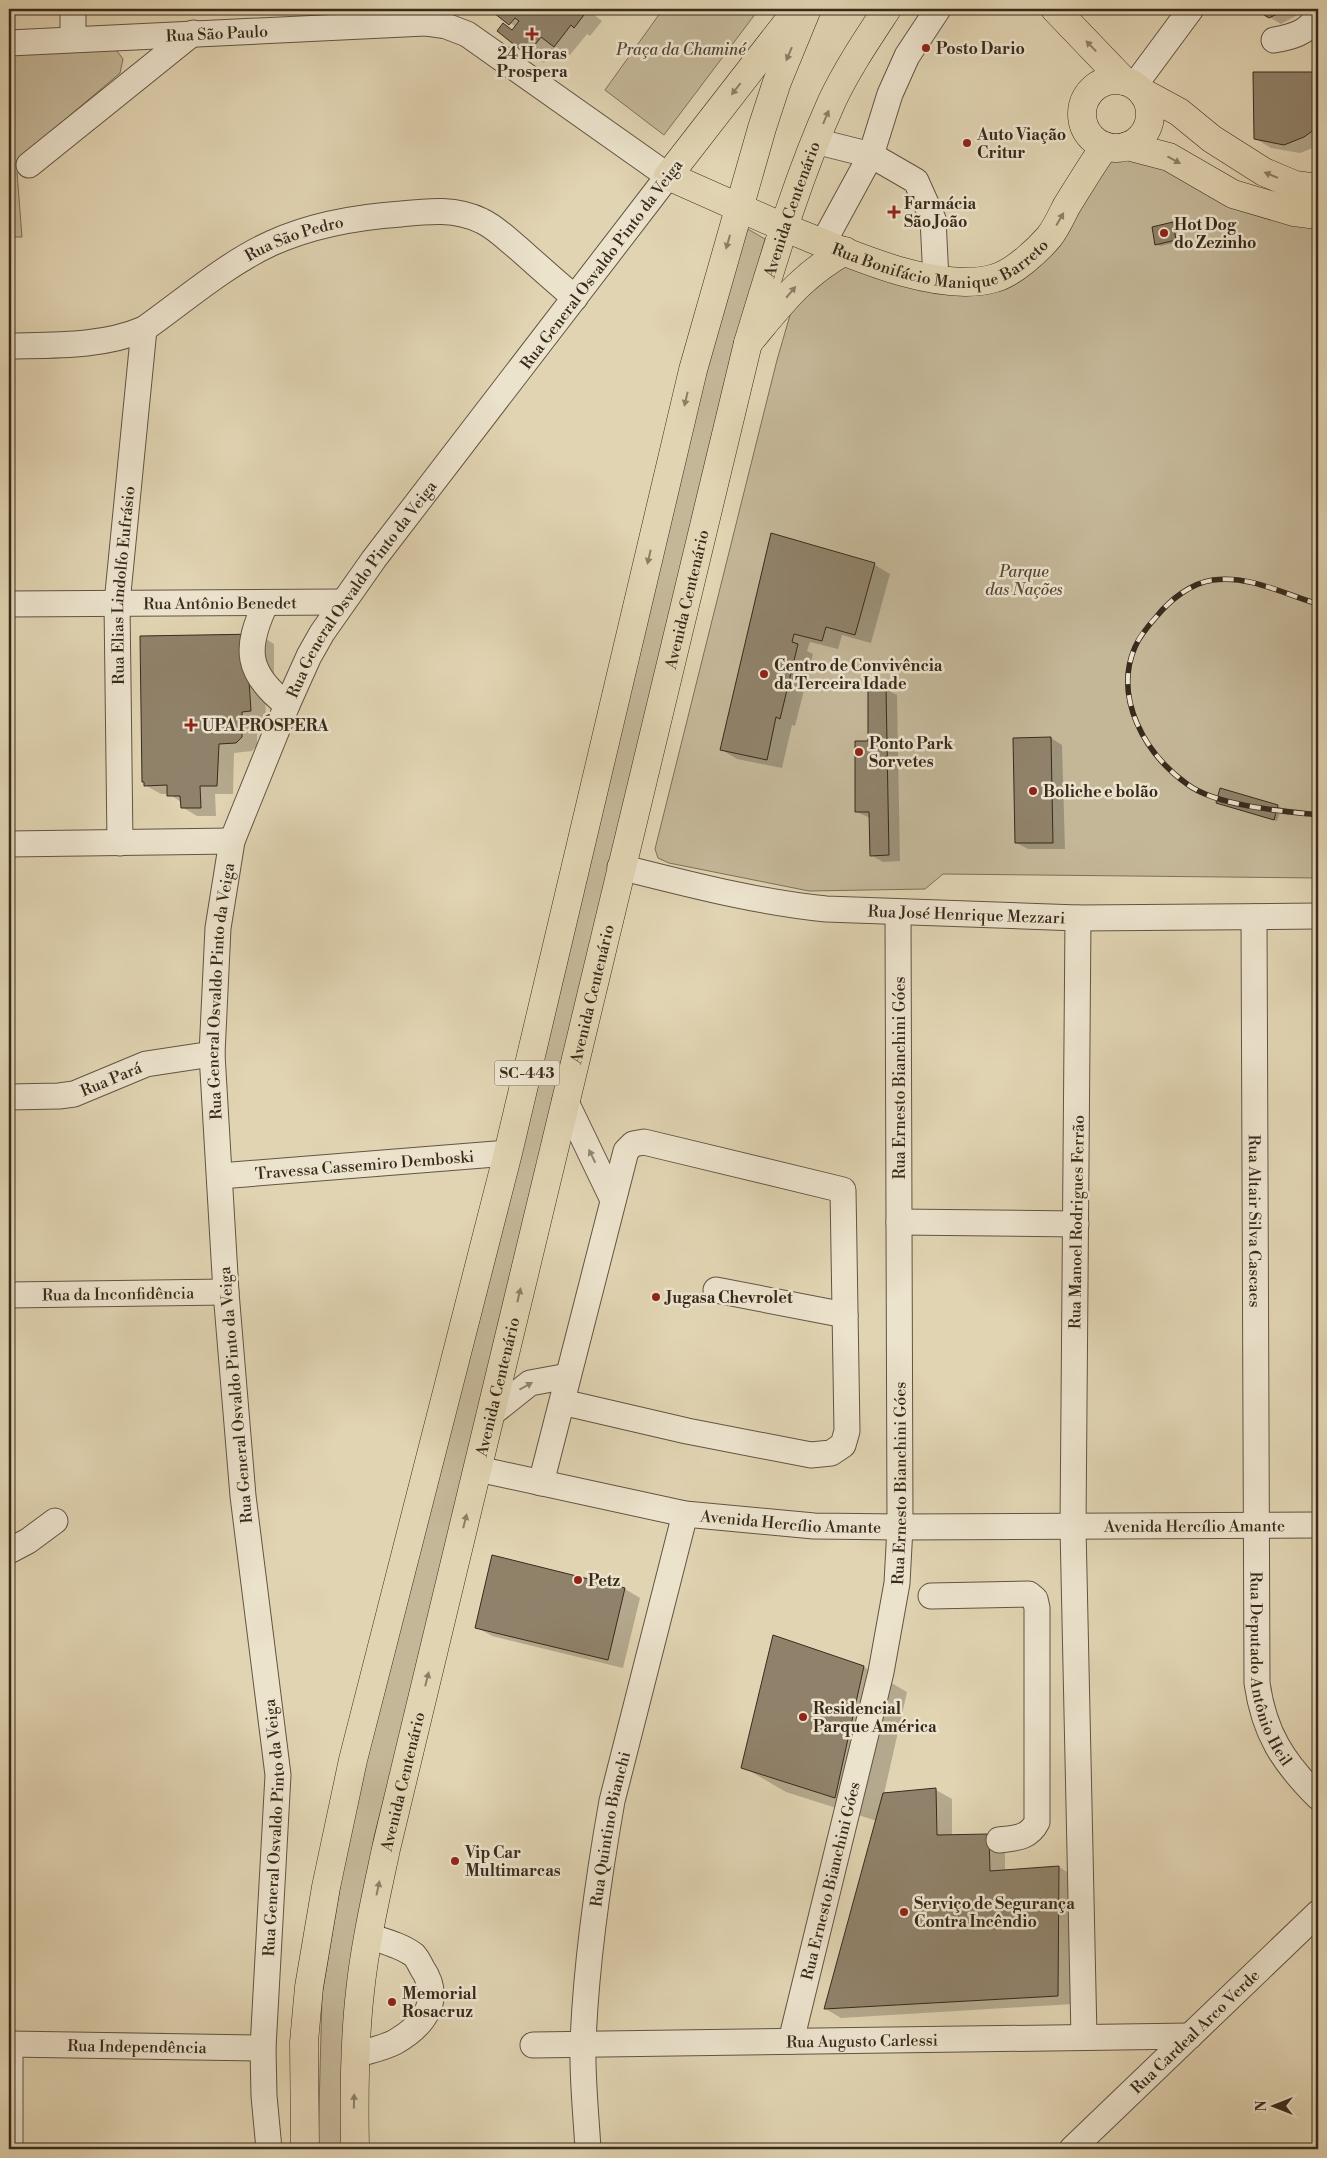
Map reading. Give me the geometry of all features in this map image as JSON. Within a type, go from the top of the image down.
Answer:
[{"type":"main road","name":"Rua General Osvaldo Pinto da Veiga","points":[[668,176],[798,9]]},
{"type":"main road","name":"SC-443","points":[[305,2149],[304,2042],[310,1987],[326,1887],[353,1760],[508,1153],[693,370],[738,208],[777,82],[807,9]]},
{"type":"main road","name":"Avenida Centenário","points":[[355,2149],[356,2055],[360,1991],[368,1936],[386,1849],[620,868],[748,342],[783,227],[815,141],[833,99],[887,9]]},
{"type":"main road","points":[[1055,9],[1148,102],[1149,123],[1144,133],[1116,146]]},
{"type":"main road","points":[[1318,188],[1295,184],[1264,172],[1212,139],[1180,112],[1134,86],[1113,80],[1102,83],[1092,90],[1086,99],[1083,110],[1083,122],[1092,137],[1116,146],[1169,157],[1233,194],[1294,212],[1318,215]]},
{"type":"main road","name":"Rua Bonifácio Manique Barreto","points":[[668,176],[738,208],[834,247],[936,280],[960,284],[996,278],[1030,257],[1050,236],[1091,165],[1116,146]]},
{"type":"main road","points":[[748,342],[799,282],[820,264],[834,247]]},
{"type":"street","points":[[73,9],[73,39]]},
{"type":"street","points":[[834,247],[871,155],[890,94],[907,56],[938,9]]},
{"type":"street","points":[[1134,86],[1191,9]]},
{"type":"street","name":"Rua São Paulo","points":[[9,43],[193,33],[425,16],[467,34],[668,176]]},
{"type":"street","points":[[1274,40],[1297,36],[1313,24],[1318,16]]},
{"type":"street","points":[[29,165],[193,33]]},
{"type":"street","points":[[815,141],[871,155],[916,181],[933,219],[936,280]]},
{"type":"street","name":"Rua General Osvaldo Pinto da Veiga","points":[[270,2149],[264,2096],[264,2048],[278,1775],[243,1496],[226,1292],[212,1054],[218,928],[232,842],[308,656],[343,602],[668,176]]},
{"type":"street","name":"Rua São Pedro","points":[[9,346],[113,340],[144,329],[240,261],[271,244],[301,231],[377,216],[425,211],[443,210],[465,214],[484,222],[575,298]]},
{"type":"street","name":"Rua Elias Lindolfo Eufrásio","points":[[120,843],[117,603],[144,329]]},
{"type":"street","name":"Rua Antônio Benedet","points":[[9,604],[343,602]]},
{"type":"street","points":[[266,603],[256,625],[253,665],[258,678],[267,690],[287,705]]},
{"type":"street","points":[[9,844],[232,842]]},
{"type":"street","name":"Rua José Henrique Mezzari","points":[[620,868],[786,905],[898,913],[1078,918],[1318,916]]},
{"type":"street","name":"Rua Ernesto Bianchini Góes","points":[[791,2041],[881,1672],[897,1583],[900,1528],[898,913]]},
{"type":"street","name":"Rua Altair Silva Cascaes","points":[[1254,916],[1256,1526]]},
{"type":"street","name":"Rua Manoel Rodrigues Ferrão","points":[[1073,1527],[1078,918]]},
{"type":"street","name":"Rua Pará","points":[[9,1097],[74,1094],[146,1064],[212,1054]]},
{"type":"street","points":[[565,1100],[613,1200]]},
{"type":"street","points":[[541,1483],[626,1151],[633,1144],[644,1142],[843,1190],[847,1431],[843,1445],[831,1453],[811,1455],[687,1431],[562,1402]]},
{"type":"street","name":"Travessa Cassemiro Demboski","points":[[220,1176],[508,1153]]},
{"type":"street","points":[[899,1222],[1076,1224]]},
{"type":"street","points":[[716,1290],[845,1314]]},
{"type":"street","name":"Rua da Inconfidência","points":[[9,1295],[226,1292]]},
{"type":"street","points":[[491,1414],[530,1383],[568,1376]]},
{"type":"street","name":"Avenida Hercílio Amante","points":[[478,1469],[685,1514],[814,1526],[900,1528],[1318,1525]]},
{"type":"street","name":"Rua Quintino Bianchi","points":[[588,2149],[583,2044],[591,1952],[612,1801],[685,1514]]},
{"type":"street","points":[[9,1551],[55,1521]]},
{"type":"street","name":"Rua Deputado Antônio Heil","points":[[1256,1526],[1256,1663],[1261,1711],[1283,1757],[1318,1797]]},
{"type":"street","points":[[1073,1527],[1084,2038]]},
{"type":"street","points":[[931,1596],[1029,1594],[1035,1599],[1038,1608],[1038,1822],[1033,1831],[1022,1838],[999,1840]]},
{"type":"street","points":[[1039,1748],[1078,1747]]},
{"type":"street","name":"Rua Cardeal Arco Verde","points":[[1072,2149],[1318,1913]]},
{"type":"street","points":[[356,2055],[394,2043],[410,2032],[425,2018],[432,1999],[430,1980],[414,1956],[394,1944],[368,1936]]},
{"type":"street","name":"Rua Augusto Carlessi","points":[[533,2044],[1190,2036]]},
{"type":"street","points":[[9,2044],[10,2149]]},
{"type":"street","name":"Rua Independência","points":[[9,2044],[264,2048]]},
{"type":"green space","name":"Praça da Chaminé","points":[[663,9],[759,9],[664,135],[605,90]]},
{"type":"green space","points":[[112,49],[117,51],[123,59],[120,73],[23,155],[17,172],[22,237],[9,237],[9,55]]},
{"type":"green space","name":"Parque das Nações","points":[[1125,149],[1318,222],[1318,878],[943,874],[925,889],[809,891],[669,863],[658,858],[655,849],[777,360],[795,298],[839,260],[999,284],[1106,156]]},
{"type":"green space","points":[[739,224],[765,239],[725,387],[412,1691],[374,1837],[346,2010],[347,2149],[318,2149],[322,1995],[352,1815]]},
{"type":"building","name":"24 Horas Prospera","points":[[489,9],[585,9],[587,11],[574,28],[571,25],[554,47],[541,37],[527,55],[497,31],[503,23],[512,30],[519,21],[515,18],[509,25]]},
{"type":"building","points":[[1254,9],[1287,9],[1269,18]]},
{"type":"building","points":[[1253,72],[1318,72],[1318,127],[1304,137],[1284,145],[1254,139]]},
{"type":"building","name":"Hot Dog do Zezinho","points":[[1173,222],[1176,240],[1155,245],[1152,227]]},
{"type":"building","name":"Centro de Convivência da Terceira Idade","points":[[771,533],[875,563],[855,635],[826,627],[822,641],[794,634],[792,642],[798,644],[780,719],[776,717],[767,760],[720,750]]},
{"type":"building","name":"UPA PRÓSPERA","points":[[259,634],[248,665],[251,711],[242,712],[242,737],[236,743],[219,744],[217,786],[200,786],[201,808],[181,808],[180,796],[167,796],[167,785],[144,786],[144,782],[142,782],[140,636]]},
{"type":"building","points":[[886,687],[889,855],[870,856],[869,812],[855,812],[855,741],[868,741],[868,689]]},
{"type":"building","name":"Boliche e bolão","points":[[1051,737],[1053,843],[1015,843],[1013,738]]},
{"type":"building","points":[[1220,788],[1278,805],[1274,820],[1216,803]]},
{"type":"building","points":[[492,1555],[625,1588],[608,1660],[475,1628]]},
{"type":"building","name":"Residencial Parque América","points":[[773,1635],[864,1666],[835,1798],[741,1768]]},
{"type":"building","points":[[936,1788],[937,1835],[989,1834],[990,1871],[1059,1866],[1058,1996],[824,2009],[883,1793]]},
{"type":"railway","points":[[1318,604],[1266,586],[1240,580],[1213,580],[1189,588],[1168,604],[1142,634],[1135,647],[1129,666],[1128,686],[1131,705],[1146,741],[1172,772],[1187,784],[1215,798],[1268,809],[1318,815]]},
{"type":"place","name":"24 Horas Prospera","points":[[532,34]]},
{"type":"place","name":"Posto Dario","points":[[926,48]]},
{"type":"place","name":"Auto Viação Critur","points":[[967,143]]},
{"type":"place","name":"Farmácia São João","points":[[894,212]]},
{"type":"place","name":"Hot Dog do Zezinho","points":[[1164,233]]},
{"type":"place","name":"Centro de Convivência da Terceira Idade","points":[[764,674]]},
{"type":"place","name":"UPA PRÓSPERA","points":[[191,725]]},
{"type":"place","name":"Ponto Park Sorvetes","points":[[859,752]]},
{"type":"place","name":"Boliche e bolão","points":[[1033,791]]},
{"type":"place","name":"Jugasa Chevrolet","points":[[656,1297]]},
{"type":"place","name":"Petz","points":[[578,1580]]},
{"type":"place","name":"Residencial Parque América","points":[[803,1717]]},
{"type":"place","name":"Vip Car Multimarcas","points":[[455,1861]]},
{"type":"place","name":"Serviço de Segurança Contra Incêndio","points":[[904,1912]]},
{"type":"place","name":"Memorial Rosacruz","points":[[392,2002]]}]
